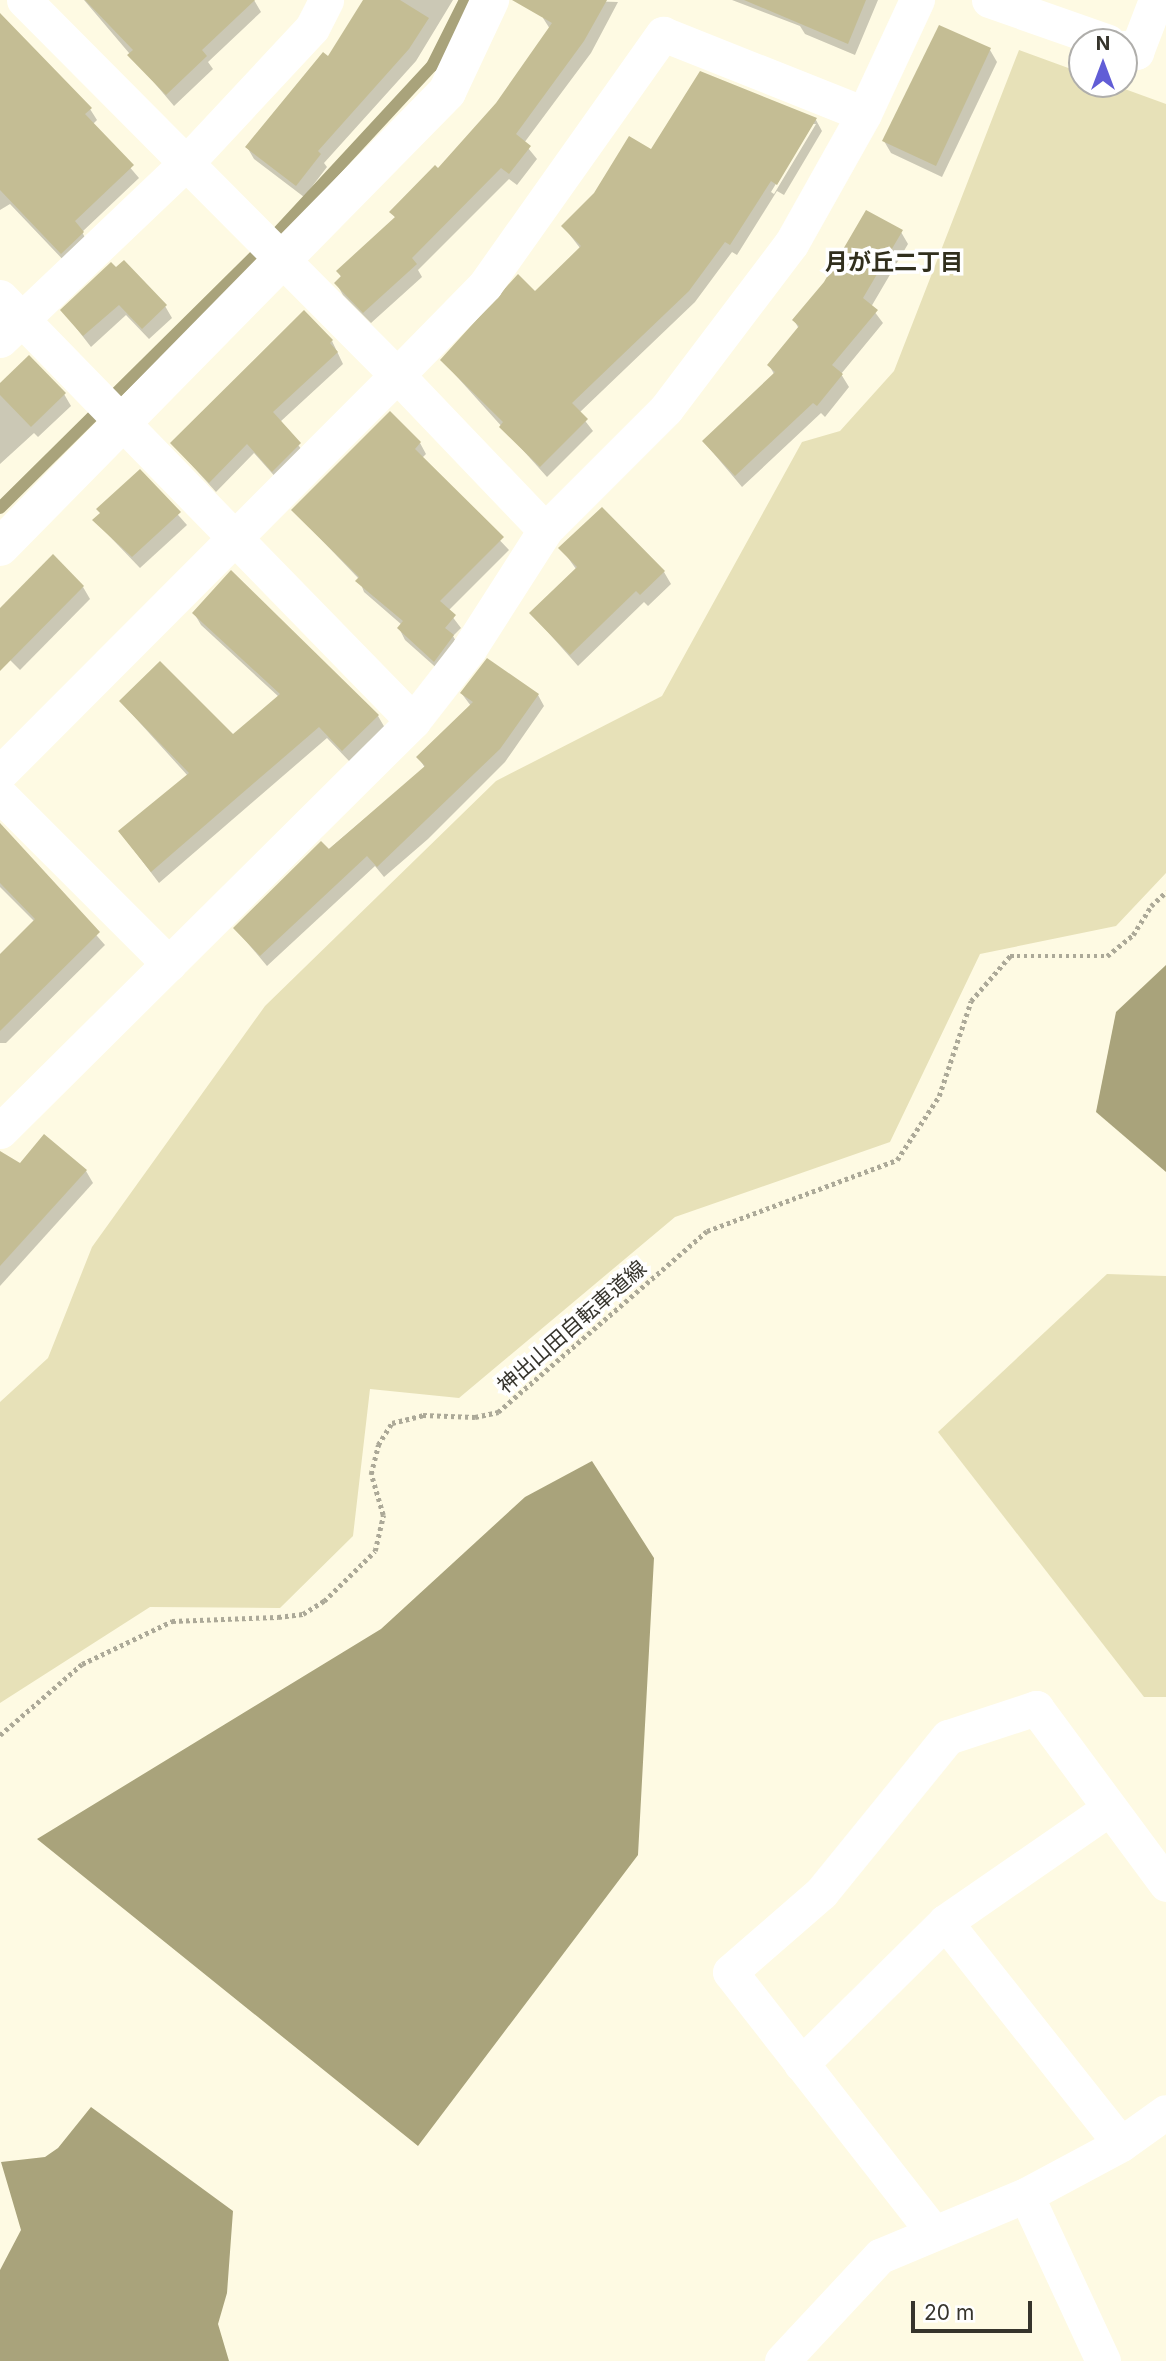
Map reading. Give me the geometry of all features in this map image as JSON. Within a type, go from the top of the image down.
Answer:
[{"type":"street","points":[[25,0],[187,162],[281,261],[397,374],[545,530]]},
{"type":"street","points":[[326,0],[312,28],[187,162],[7,319],[121,423],[413,722]]},
{"type":"street","points":[[0,547],[447,92],[490,0]]},
{"type":"street","points":[[0,1131],[413,722],[469,649],[545,530],[666,409],[791,244],[864,114],[917,0]]},
{"type":"street","points":[[989,0],[1068,28]]},
{"type":"street","points":[[1138,47],[1156,0]]},
{"type":"street","points":[[0,774],[485,285],[663,34],[864,114]]},
{"type":"street","points":[[0,795],[169,964]]},
{"type":"street","points":[[934,2233],[730,1972],[821,1893],[948,1737],[1036,1708],[1166,1884]]},
{"type":"street","points":[[801,2064],[945,1922],[1108,1809]]},
{"type":"street","points":[[945,1922],[1121,2144]]},
{"type":"street","points":[[782,2361],[880,2256],[1026,2195],[1121,2144],[1166,2112]]},
{"type":"street","points":[[1026,2195],[1103,2361]]},
{"type":"path","name":"神出山田自転車道線","points":[[0,1735],[82,1664],[172,1621],[303,1614],[324,1601],[375,1551],[383,1515],[371,1474],[378,1444],[392,1423],[422,1415],[475,1417],[498,1412],[707,1231],[897,1160],[939,1096],[971,1001],[1010,956],[1107,956],[1133,935],[1166,892]]},
{"type":"shaded area","points":[[1019,50],[1068,68],[1068,98],[1138,98],[1138,94],[1166,104],[1166,873],[1116,926],[980,954],[890,1142],[675,1217],[459,1398],[370,1389],[353,1536],[280,1608],[150,1607],[0,1703],[0,1402],[48,1358],[92,1247],[265,1006],[496,781],[662,696],[802,442],[840,431],[894,371]]},
{"type":"shaded area","points":[[1166,965],[1166,1172],[1096,1112],[1116,1012]]},
{"type":"shaded area","points":[[1107,1274],[1166,1276],[1166,1697],[1144,1697],[938,1432]]},
{"type":"shaded area","points":[[592,1461],[654,1558],[638,1855],[418,2146],[37,1839],[381,1629],[525,1497]]},
{"type":"shaded area","points":[[91,2107],[233,2211],[227,2293],[218,2324],[229,2361],[0,2361],[0,2270],[21,2230],[1,2162],[45,2157],[58,2148]]},
{"type":"building","points":[[85,0],[255,0],[202,50],[207,56],[166,95],[127,55],[133,50]]},
{"type":"building","points":[[363,0],[400,0],[429,18],[409,49],[318,151],[321,154],[296,186],[245,147],[323,52],[328,56]]},
{"type":"building","points":[[512,0],[607,0],[584,41],[516,134],[531,146],[509,174],[501,168],[412,258],[417,264],[363,313],[334,283],[341,276],[336,271],[395,217],[389,212],[435,165],[438,168],[496,103],[552,23]]},
{"type":"building","points":[[744,0],[866,0],[848,44]]},
{"type":"building","points":[[0,13],[92,108],[85,114],[134,165],[75,221],[84,232],[61,254],[0,190]]},
{"type":"building","points":[[939,25],[991,48],[936,166],[882,141]]},
{"type":"building","points":[[700,71],[817,118],[777,185],[771,181],[730,245],[725,242],[689,291],[572,403],[588,419],[540,467],[499,427],[503,422],[440,360],[518,274],[535,291],[581,246],[561,226],[594,193],[629,136],[651,149]]},
{"type":"building","points":[[866,210],[903,230],[863,298],[878,310],[832,365],[843,374],[817,406],[813,403],[735,476],[702,441],[775,372],[767,365],[799,326],[792,320],[824,282]]},
{"type":"building","points":[[124,260],[167,305],[142,329],[119,305],[83,336],[60,310],[111,262],[116,267]]},
{"type":"building","points":[[304,310],[333,340],[330,343],[338,352],[273,412],[301,443],[272,472],[247,444],[209,483],[170,443]]},
{"type":"building","points":[[29,355],[66,393],[31,427],[0,395],[0,383]]},
{"type":"building","points":[[390,411],[421,442],[415,449],[504,537],[440,601],[456,615],[445,628],[454,635],[434,662],[397,628],[403,621],[355,581],[359,577],[291,510]]},
{"type":"building","points":[[140,469],[181,512],[132,557],[92,520],[100,513],[96,509]]},
{"type":"building","points":[[602,507],[665,571],[640,595],[636,591],[570,655],[529,613],[577,567],[558,548]]},
{"type":"building","points":[[53,554],[84,586],[0,671],[0,608]]},
{"type":"building","points":[[231,570],[379,715],[342,751],[319,727],[151,872],[118,831],[189,773],[119,701],[160,661],[233,734],[280,694],[192,613]]},
{"type":"building","points":[[487,658],[539,694],[500,749],[377,867],[367,856],[260,956],[233,928],[321,841],[329,849],[425,766],[416,757],[473,702],[460,693]]},
{"type":"building","points":[[0,823],[100,932],[0,1031],[0,954],[35,919],[0,883]]},
{"type":"building","points":[[44,1134],[87,1170],[0,1266],[0,1151],[20,1163]]},
{"type":"waterway","points":[[0,508],[266,245],[432,66],[465,0]]},
{"type":"district","name":"月が丘二丁目","points":[[894,262]]}]
